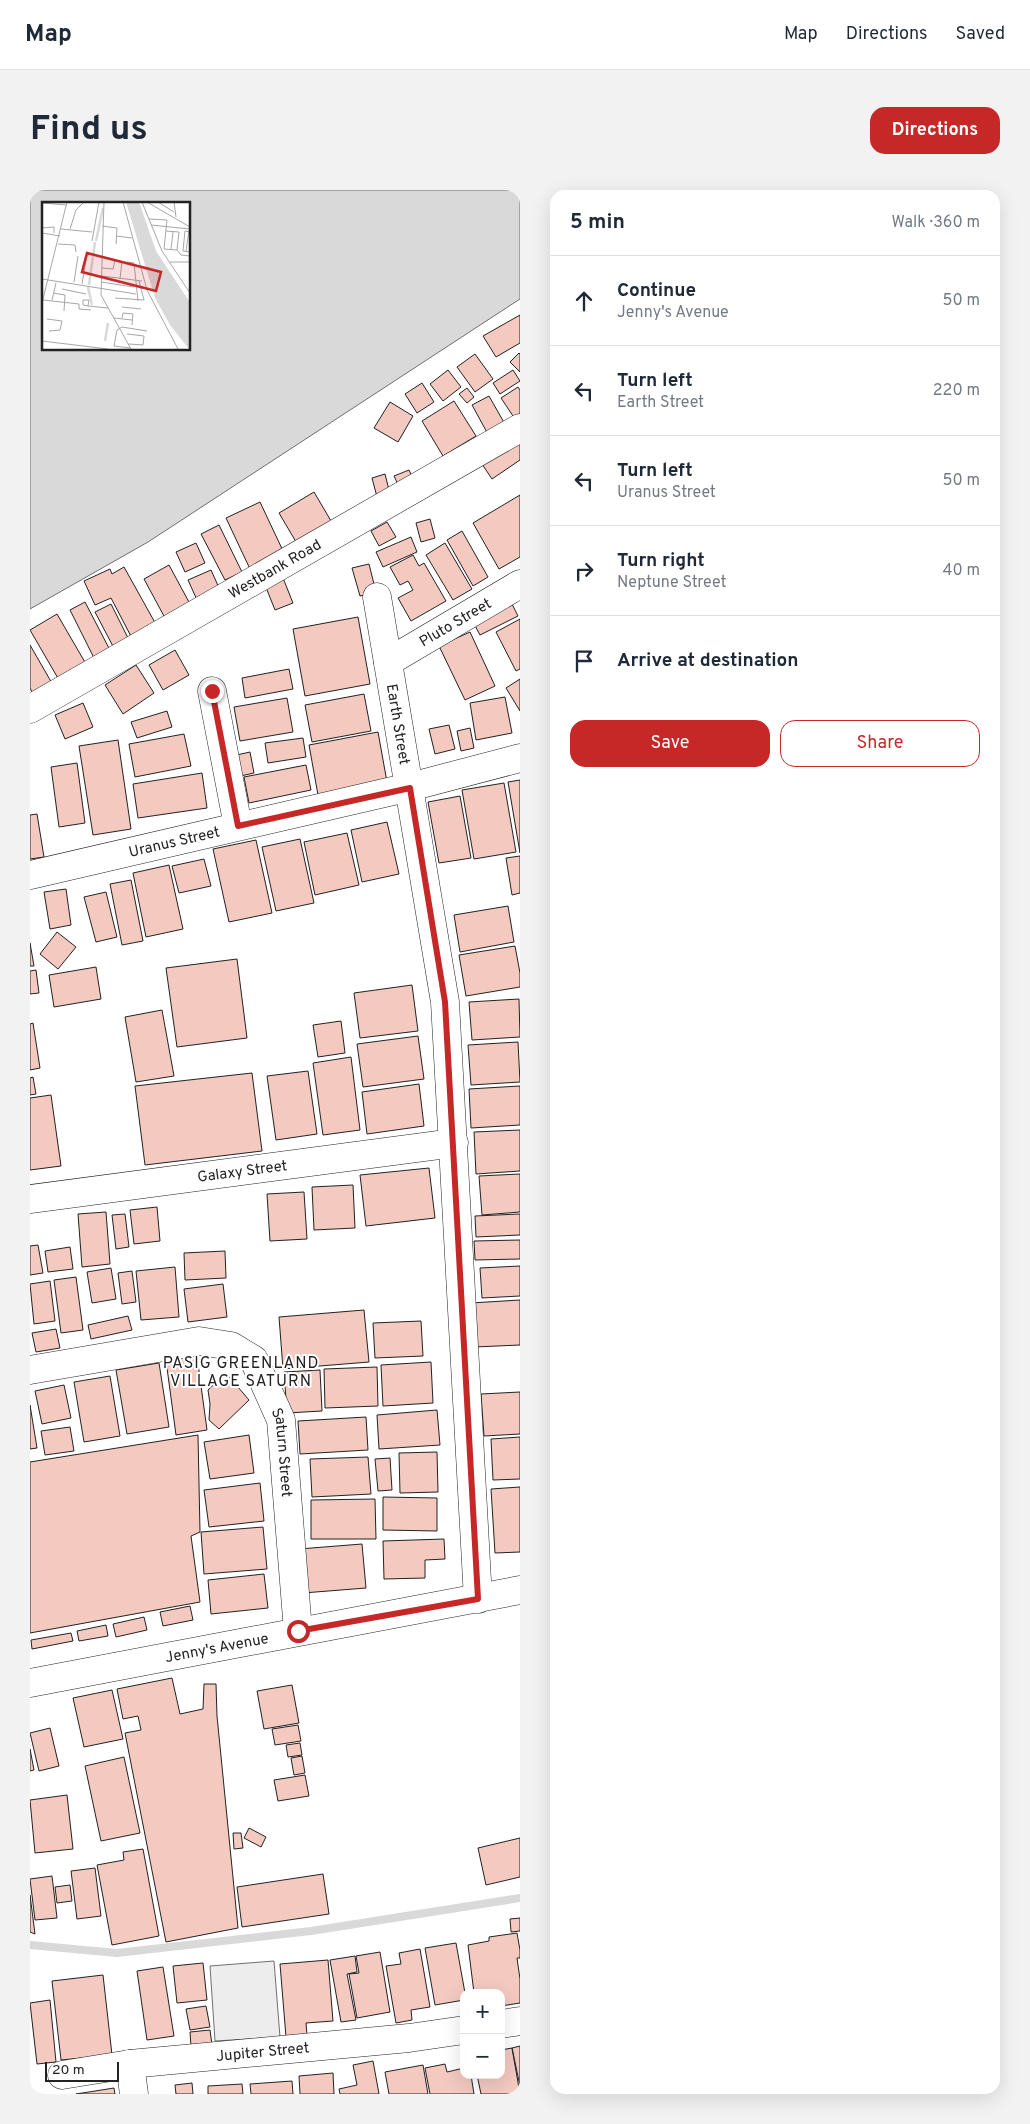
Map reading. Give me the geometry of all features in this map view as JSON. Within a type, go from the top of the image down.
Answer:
[{"type":"street","name":"Westbank Road","points":[[30,709],[520,428]]},
{"type":"street","name":"Pluto Street","points":[[388,662],[520,584]]},
{"type":"street","name":"Earth Street","points":[[377,597],[445,1002],[478,1599]]},
{"type":"street","points":[[212,691],[238,826]]},
{"type":"street","name":"Uranus Street","points":[[30,875],[410,788],[520,758]]},
{"type":"street","name":"Galaxy Street","points":[[30,1199],[454,1143]]},
{"type":"street","name":"Saturn Street","points":[[30,1370],[199,1341],[231,1346],[254,1360],[281,1420],[298,1631]]},
{"type":"street","name":"Jenny's Avenue","points":[[30,1683],[520,1590]]},
{"type":"street","points":[[505,2023],[520,2021]]},
{"type":"street","name":"Jupiter Street","points":[[62,2075],[130,2064],[409,2038],[460,2031]]},
{"type":"street","points":[[130,2064],[134,2094]]},
{"type":"shaded area","points":[[30,190],[520,190],[520,299],[148,542],[30,609]]},
{"type":"shaded area","points":[[274,1961],[280,2037],[215,2041],[210,1966]]},
{"type":"building","points":[[520,315],[520,343],[496,357],[483,336]]},
{"type":"building","points":[[475,354],[493,379],[475,392],[457,367]]},
{"type":"building","points":[[520,354],[520,372],[510,362]]},
{"type":"building","points":[[448,370],[461,387],[443,401],[430,384]]},
{"type":"building","points":[[513,370],[520,381],[500,394],[493,383]]},
{"type":"building","points":[[422,383],[434,402],[417,413],[405,394]]},
{"type":"building","points":[[518,387],[520,390],[520,420],[517,422],[501,398]]},
{"type":"building","points":[[467,388],[474,397],[467,403],[459,394]]},
{"type":"building","points":[[489,396],[506,426],[489,436],[472,405]]},
{"type":"building","points":[[454,401],[476,436],[443,456],[422,421]]},
{"type":"building","points":[[390,402],[413,416],[398,442],[374,428]]},
{"type":"building","points":[[520,439],[520,460],[492,479],[482,464]]},
{"type":"building","points":[[409,470],[415,483],[400,489],[394,476]]},
{"type":"building","points":[[385,474],[390,494],[377,497],[372,478]]},
{"type":"building","points":[[314,492],[334,526],[299,547],[279,513]]},
{"type":"building","points":[[520,495],[520,557],[499,569],[473,523]]},
{"type":"building","points":[[260,502],[284,553],[250,569],[226,518]]},
{"type":"building","points":[[430,519],[435,538],[421,542],[416,523]]},
{"type":"building","points":[[387,522],[396,537],[379,546],[371,531]]},
{"type":"building","points":[[219,525],[242,572],[225,580],[201,534]]},
{"type":"building","points":[[462,531],[488,577],[473,586],[447,540]]},
{"type":"building","points":[[411,537],[417,552],[383,567],[376,552]]},
{"type":"building","points":[[196,543],[205,563],[185,572],[176,552]]},
{"type":"building","points":[[445,543],[472,589],[453,600],[426,555]]},
{"type":"building","points":[[413,555],[419,566],[424,563],[446,601],[411,621],[398,598],[413,590],[408,581],[400,585],[390,567]]},
{"type":"building","points":[[369,564],[376,592],[360,596],[352,568]]},
{"type":"building","points":[[169,565],[190,604],[165,618],[144,579]]},
{"type":"building","points":[[124,567],[158,628],[134,642],[111,598],[95,605],[84,581],[110,569],[112,574]]},
{"type":"building","points":[[211,570],[220,590],[197,600],[188,580]]},
{"type":"building","points":[[281,573],[293,603],[275,610],[263,580]]},
{"type":"building","points":[[509,598],[518,616],[480,635],[471,618]]},
{"type":"building","points":[[85,602],[112,654],[96,662],[70,610]]},
{"type":"building","points":[[111,604],[131,644],[116,652],[95,612]]},
{"type":"building","points":[[57,614],[86,664],[59,680],[30,630]]},
{"type":"building","points":[[358,617],[370,684],[305,696],[293,629]]},
{"type":"building","points":[[520,619],[520,669],[516,671],[496,632]]},
{"type":"building","points":[[470,632],[495,686],[465,700],[439,646]]},
{"type":"building","points":[[30,645],[53,685],[34,696],[30,688]]},
{"type":"building","points":[[175,650],[189,675],[163,690],[149,665]]},
{"type":"building","points":[[136,665],[154,693],[123,714],[105,685]]},
{"type":"building","points":[[289,669],[293,689],[245,698],[242,678]]},
{"type":"building","points":[[520,679],[520,711],[506,688]]},
{"type":"building","points":[[364,694],[371,731],[312,742],[305,705]]},
{"type":"building","points":[[505,697],[512,733],[476,740],[470,703]]},
{"type":"building","points":[[287,698],[293,732],[240,741],[234,707]]},
{"type":"building","points":[[83,703],[93,727],[65,739],[55,715]]},
{"type":"building","points":[[167,711],[172,727],[137,738],[131,722]]},
{"type":"building","points":[[449,725],[455,749],[435,754],[429,729]]},
{"type":"building","points":[[470,728],[474,748],[461,751],[457,731]]},
{"type":"building","points":[[378,732],[387,782],[318,795],[309,745]]},
{"type":"building","points":[[184,734],[191,766],[135,777],[129,744]]},
{"type":"building","points":[[303,738],[306,757],[268,763],[265,743]]},
{"type":"building","points":[[118,740],[131,829],[93,835],[79,746]]},
{"type":"building","points":[[250,752],[254,773],[236,777],[232,756]]},
{"type":"building","points":[[77,763],[85,823],[59,827],[51,767]]},
{"type":"building","points":[[306,765],[311,790],[249,803],[244,777]]},
{"type":"building","points":[[202,773],[207,808],[138,818],[133,784]]},
{"type":"building","points":[[520,780],[520,853],[508,782]]},
{"type":"building","points":[[504,783],[516,852],[474,859],[462,790]]},
{"type":"building","points":[[460,796],[471,858],[439,863],[428,802]]},
{"type":"building","points":[[37,814],[44,857],[30,859],[30,815]]},
{"type":"building","points":[[387,822],[399,874],[362,882],[351,830]]},
{"type":"building","points":[[347,833],[359,885],[315,895],[304,842]]},
{"type":"building","points":[[300,839],[314,903],[276,911],[262,847]]},
{"type":"building","points":[[256,840],[272,913],[229,922],[213,849]]},
{"type":"building","points":[[520,856],[520,893],[512,895],[506,858]]},
{"type":"building","points":[[204,859],[211,886],[179,893],[172,866]]},
{"type":"building","points":[[169,865],[183,929],[146,937],[133,873]]},
{"type":"building","points":[[131,880],[143,941],[122,945],[110,884]]},
{"type":"building","points":[[66,889],[71,925],[50,929],[44,892]]},
{"type":"building","points":[[106,892],[117,937],[96,942],[84,897]]},
{"type":"building","points":[[508,906],[514,942],[460,952],[454,915]]},
{"type":"building","points":[[57,932],[76,947],[58,969],[40,954]]},
{"type":"building","points":[[30,943],[34,966],[30,966]]},
{"type":"building","points":[[515,946],[520,973],[520,987],[466,996],[459,955]]},
{"type":"building","points":[[237,959],[247,1038],[177,1047],[166,968]]},
{"type":"building","points":[[96,967],[101,999],[54,1007],[49,975]]},
{"type":"building","points":[[36,970],[39,993],[30,994],[30,971]]},
{"type":"building","points":[[412,985],[418,1031],[360,1038],[354,993]]},
{"type":"building","points":[[519,999],[520,1037],[472,1040],[469,1002]]},
{"type":"building","points":[[162,1010],[174,1076],[136,1082],[125,1017]]},
{"type":"building","points":[[341,1021],[345,1053],[318,1057],[313,1025]]},
{"type":"building","points":[[33,1023],[40,1068],[30,1070],[30,1024]]},
{"type":"building","points":[[418,1036],[424,1079],[363,1087],[357,1044]]},
{"type":"building","points":[[518,1042],[520,1082],[471,1085],[468,1045]]},
{"type":"building","points":[[351,1057],[360,1130],[323,1135],[313,1063]]},
{"type":"building","points":[[308,1071],[317,1134],[276,1140],[267,1076]]},
{"type":"building","points":[[252,1073],[262,1151],[145,1165],[135,1086]]},
{"type":"building","points":[[33,1077],[36,1094],[30,1095],[30,1078]]},
{"type":"building","points":[[419,1084],[424,1126],[367,1134],[362,1092]]},
{"type":"building","points":[[520,1086],[520,1125],[471,1128],[469,1089]]},
{"type":"building","points":[[51,1095],[61,1166],[30,1170],[30,1098]]},
{"type":"building","points":[[520,1130],[520,1171],[476,1174],[474,1132]]},
{"type":"building","points":[[429,1168],[435,1218],[366,1226],[360,1175]]},
{"type":"building","points":[[520,1174],[520,1212],[482,1215],[479,1176]]},
{"type":"building","points":[[353,1185],[355,1228],[314,1230],[312,1187]]},
{"type":"building","points":[[304,1192],[307,1239],[270,1241],[267,1194]]},
{"type":"building","points":[[157,1207],[160,1241],[134,1244],[130,1210]]},
{"type":"building","points":[[106,1212],[110,1264],[82,1267],[78,1214]]},
{"type":"building","points":[[125,1214],[129,1247],[116,1249],[112,1215]]},
{"type":"building","points":[[520,1214],[520,1235],[476,1237],[475,1216]]},
{"type":"building","points":[[520,1240],[520,1259],[475,1260],[474,1241]]},
{"type":"building","points":[[38,1245],[43,1273],[30,1275],[30,1246]]},
{"type":"building","points":[[70,1247],[73,1269],[48,1272],[45,1251]]},
{"type":"building","points":[[225,1251],[226,1278],[185,1280],[184,1253]]},
{"type":"building","points":[[520,1266],[520,1296],[482,1298],[480,1268]]},
{"type":"building","points":[[175,1267],[179,1317],[141,1320],[136,1271]]},
{"type":"building","points":[[111,1268],[116,1299],[92,1303],[87,1272]]},
{"type":"building","points":[[132,1271],[136,1302],[122,1304],[118,1273]]},
{"type":"building","points":[[76,1277],[83,1330],[61,1333],[54,1280]]},
{"type":"building","points":[[50,1281],[55,1321],[34,1324],[30,1284]]},
{"type":"building","points":[[223,1284],[227,1317],[188,1322],[184,1289]]},
{"type":"building","points":[[520,1300],[520,1345],[474,1347],[471,1303]]},
{"type":"building","points":[[364,1310],[369,1362],[283,1369],[279,1317]]},
{"type":"building","points":[[128,1316],[132,1330],[91,1339],[88,1325]]},
{"type":"building","points":[[421,1321],[423,1356],[375,1358],[373,1323]]},
{"type":"building","points":[[56,1329],[60,1348],[36,1352],[32,1333]]},
{"type":"building","points":[[196,1349],[207,1430],[176,1435],[165,1353]]},
{"type":"building","points":[[431,1362],[433,1403],[383,1406],[381,1365]]},
{"type":"building","points":[[159,1363],[169,1427],[127,1434],[116,1370]]},
{"type":"building","points":[[377,1367],[378,1406],[325,1408],[324,1369]]},
{"type":"building","points":[[320,1370],[322,1411],[287,1413],[284,1372]]},
{"type":"building","points":[[226,1373],[249,1400],[219,1429],[209,1420],[210,1404],[208,1390]]},
{"type":"building","points":[[110,1376],[120,1436],[84,1442],[74,1382]]},
{"type":"building","points":[[64,1385],[71,1418],[42,1424],[35,1391]]},
{"type":"building","points":[[520,1392],[520,1434],[484,1436],[481,1394]]},
{"type":"building","points":[[30,1405],[37,1448],[30,1449]]},
{"type":"building","points":[[437,1410],[440,1445],[379,1449],[377,1415]]},
{"type":"building","points":[[366,1417],[368,1450],[300,1454],[298,1421]]},
{"type":"building","points":[[70,1427],[74,1451],[45,1455],[41,1431]]},
{"type":"building","points":[[198,1435],[200,1532],[191,1536],[200,1602],[30,1633],[30,1462]]},
{"type":"building","points":[[249,1435],[254,1473],[210,1479],[204,1442]]},
{"type":"building","points":[[520,1437],[520,1479],[493,1480],[491,1439]]},
{"type":"building","points":[[437,1452],[438,1492],[400,1493],[399,1453]]},
{"type":"building","points":[[368,1457],[371,1494],[312,1497],[310,1459]]},
{"type":"building","points":[[390,1458],[392,1490],[378,1491],[375,1459]]},
{"type":"building","points":[[260,1483],[264,1521],[209,1527],[204,1490]]},
{"type":"building","points":[[520,1487],[520,1552],[495,1553],[491,1489]]},
{"type":"building","points":[[383,1497],[437,1498],[437,1531],[383,1530]]},
{"type":"building","points":[[375,1499],[376,1539],[311,1539],[311,1500]]},
{"type":"building","points":[[263,1527],[267,1569],[204,1574],[201,1532]]},
{"type":"building","points":[[444,1539],[445,1559],[425,1560],[425,1578],[384,1579],[383,1541]]},
{"type":"building","points":[[362,1544],[366,1588],[303,1593],[299,1549]]},
{"type":"building","points":[[264,1574],[268,1608],[211,1614],[208,1580]]},
{"type":"building","points":[[190,1606],[193,1620],[163,1626],[160,1612]]},
{"type":"building","points":[[144,1617],[147,1630],[116,1637],[113,1624]]},
{"type":"building","points":[[106,1625],[108,1636],[79,1641],[77,1631]]},
{"type":"building","points":[[71,1633],[73,1641],[32,1649],[31,1640]]},
{"type":"building","points":[[172,1678],[180,1714],[203,1709],[204,1684],[216,1684],[217,1716],[238,1928],[166,1942],[125,1733],[141,1730],[138,1716],[123,1719],[117,1689]]},
{"type":"building","points":[[292,1685],[299,1723],[264,1729],[257,1691]]},
{"type":"building","points":[[112,1690],[123,1739],[84,1747],[73,1698]]},
{"type":"building","points":[[298,1725],[301,1741],[275,1745],[272,1729]]},
{"type":"building","points":[[50,1728],[59,1766],[39,1771],[30,1733]]},
{"type":"building","points":[[300,1743],[302,1755],[288,1757],[286,1745]]},
{"type":"building","points":[[30,1749],[34,1770],[30,1771]]},
{"type":"building","points":[[302,1756],[305,1773],[294,1775],[291,1758]]},
{"type":"building","points":[[124,1757],[140,1833],[101,1841],[85,1766]]},
{"type":"building","points":[[305,1775],[309,1796],[278,1801],[274,1780]]},
{"type":"building","points":[[67,1795],[73,1849],[35,1853],[30,1800]]},
{"type":"building","points":[[249,1828],[266,1837],[261,1847],[244,1838]]},
{"type":"building","points":[[233,1833],[241,1833],[243,1848],[234,1849]]},
{"type":"building","points":[[520,1838],[520,1877],[486,1885],[478,1848]]},
{"type":"building","points":[[143,1849],[159,1936],[112,1945],[97,1865],[124,1860],[123,1852]]},
{"type":"building","points":[[95,1868],[101,1916],[77,1919],[71,1871]]},
{"type":"building","points":[[323,1874],[329,1914],[242,1927],[237,1887]]},
{"type":"building","points":[[52,1876],[57,1918],[35,1920],[30,1879]]},
{"type":"building","points":[[70,1885],[72,1901],[57,1903],[55,1887]]},
{"type":"building","points":[[30,1895],[35,1934],[30,1932]]},
{"type":"building","points":[[520,1918],[520,1931],[511,1932],[510,1919]]},
{"type":"building","points":[[517,1933],[520,1950],[520,1958],[517,1958],[520,1979],[520,2003],[505,2005],[505,1989],[474,1989],[468,1945],[489,1941],[489,1937]]},
{"type":"building","points":[[456,1943],[464,1989],[460,1989],[460,2001],[435,2005],[425,1948]]},
{"type":"building","points":[[420,1949],[430,2007],[411,2010],[412,2020],[396,2023],[386,1966],[401,1964],[399,1953]]},
{"type":"building","points":[[380,1952],[390,2012],[357,2018],[349,1974],[359,1973],[356,1956]]},
{"type":"building","points":[[355,1956],[357,1972],[347,1974],[356,2020],[341,2022],[330,1960]]},
{"type":"building","points":[[328,1960],[333,2021],[306,2023],[307,2035],[286,2037],[280,1964]]},
{"type":"building","points":[[203,1963],[207,2000],[177,2003],[173,1966]]},
{"type":"building","points":[[163,1967],[174,2036],[147,2040],[137,1971]]},
{"type":"building","points":[[103,1975],[112,2055],[61,2060],[52,1981]]},
{"type":"building","points":[[50,2000],[56,2062],[37,2064],[30,2003]]},
{"type":"building","points":[[206,2006],[210,2027],[190,2030],[186,2009]]},
{"type":"building","points":[[210,2030],[212,2045],[191,2047],[190,2032]]},
{"type":"building","points":[[520,2046],[520,2086],[512,2048]]},
{"type":"building","points":[[512,2048],[520,2094],[481,2094],[478,2079],[505,2079],[505,2049]]},
{"type":"building","points":[[373,2061],[379,2094],[340,2094],[339,2089],[357,2085],[353,2065]]},
{"type":"building","points":[[445,2064],[447,2072],[460,2069],[460,2079],[472,2079],[474,2094],[430,2094],[425,2068]]},
{"type":"building","points":[[423,2065],[428,2094],[389,2094],[385,2072]]},
{"type":"building","points":[[333,2073],[334,2094],[300,2094],[299,2076]]},
{"type":"building","points":[[292,2081],[293,2094],[251,2094],[250,2084]]},
{"type":"building","points":[[192,2083],[193,2094],[176,2094],[175,2085]]},
{"type":"building","points":[[242,2084],[243,2094],[208,2094],[208,2086]]},
{"type":"building","points":[[114,2088],[115,2094],[76,2094]]},
{"type":"waterway","points":[[30,1945],[117,1953],[311,1931],[520,1898]]},
{"type":"district","name":"PASIG GREENLAND VILLAGE SATURN","points":[[241,1371]]},
{"type":"route","points":[[212,691],[238,826],[410,788],[445,1002],[478,1599],[298,1631]]}]
